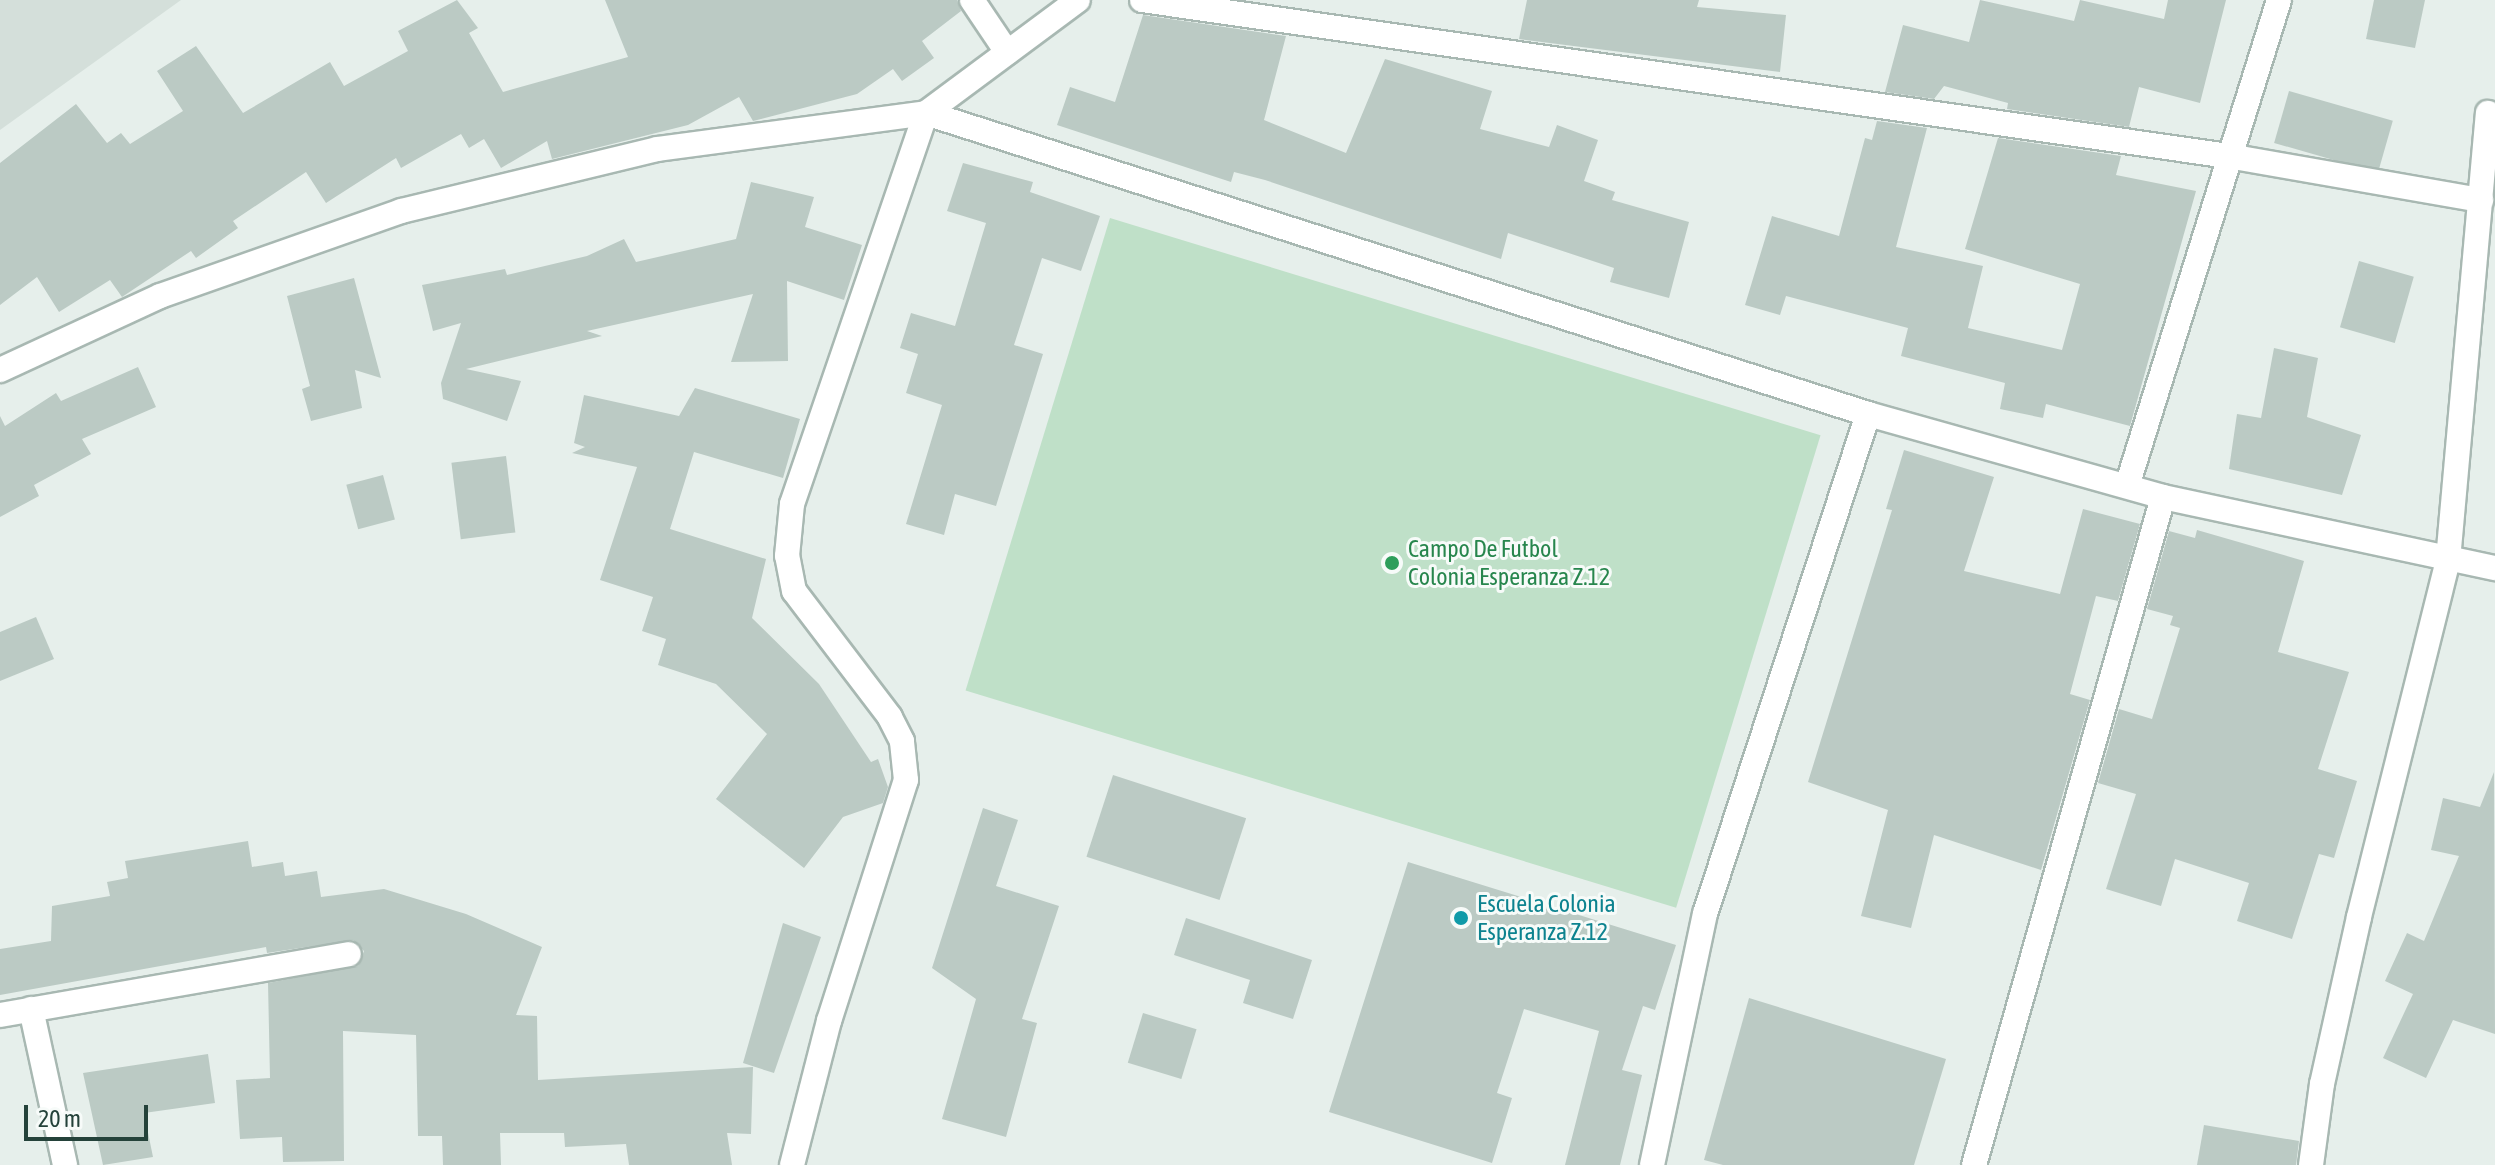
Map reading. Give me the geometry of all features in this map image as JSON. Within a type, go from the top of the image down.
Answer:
[{"type":"street","points":[[972,0],[1007,52]]},
{"type":"street","points":[[792,1165],[829,1021],[906,780],[902,741],[890,717],[794,591],[787,556],[792,504],[926,113],[1078,0]]},
{"type":"street","points":[[1142,0],[2228,156],[2481,200]]},
{"type":"street","points":[[2127,486],[2279,0]]},
{"type":"street","points":[[0,370],[160,296],[401,211],[657,149],[926,113],[1868,414],[2163,497],[2495,568]]},
{"type":"street","points":[[2311,1165],[2359,917],[2448,560],[2488,113]]},
{"type":"street","points":[[1652,1165],[1705,914],[1868,414]]},
{"type":"street","points":[[1974,1165],[2163,497]]},
{"type":"street","points":[[0,1015],[349,954]]},
{"type":"street","points":[[31,1009],[65,1165]]},
{"type":"shaded area","points":[[0,0],[181,0],[0,130]]},
{"type":"green space","name":"Campo De Futbol Colonia Esperanza Z.12","points":[[1110,218],[1821,435],[1676,908],[966,690]]},
{"type":"building","points":[[457,0],[478,28],[469,33],[503,92],[628,57],[605,0],[957,0],[961,11],[922,41],[934,58],[902,81],[893,69],[857,94],[753,121],[739,97],[688,125],[552,159],[547,141],[501,168],[484,139],[469,148],[461,134],[401,168],[396,158],[326,203],[306,172],[233,221],[238,228],[196,258],[191,251],[122,297],[110,280],[59,312],[37,277],[0,305],[0,163],[76,104],[107,143],[121,133],[130,144],[183,111],[157,71],[196,46],[243,113],[330,62],[344,86],[408,51],[398,31]]},
{"type":"building","points":[[1527,0],[1699,0],[1697,7],[1786,15],[1780,72],[1519,39]]},
{"type":"building","points":[[1980,0],[2074,21],[2080,0],[2164,19],[2168,0],[2226,0],[2200,103],[2139,87],[2129,127],[2007,109],[2008,103],[1944,86],[1934,99],[1885,92],[1903,25],[1969,42]]},
{"type":"building","points":[[2374,0],[2425,0],[2415,48],[2366,39]]},
{"type":"building","points":[[1143,15],[1286,36],[1264,120],[1346,153],[1385,59],[1492,91],[1480,129],[1549,147],[1557,125],[1598,140],[1584,181],[1615,192],[1612,200],[1689,222],[1669,298],[1610,282],[1614,268],[1508,233],[1501,259],[1265,180],[1234,172],[1231,182],[1057,125],[1070,87],[1115,102]]},
{"type":"building","points":[[2289,91],[2393,121],[2378,173],[2274,143]]},
{"type":"building","points":[[1877,121],[1927,128],[1896,247],[1983,266],[1968,328],[2062,350],[2080,284],[1965,249],[1998,138],[2121,156],[2116,175],[2196,191],[2130,426],[2046,404],[2043,418],[2000,409],[2005,383],[1901,356],[1908,328],[1786,296],[1780,315],[1745,305],[1772,216],[1839,236],[1865,138],[1872,140]]},
{"type":"building","points":[[963,163],[1033,182],[1030,192],[1100,216],[1081,271],[1042,258],[1014,345],[1043,354],[996,506],[955,494],[944,535],[906,524],[942,405],[906,393],[918,354],[900,348],[911,313],[955,326],[986,223],[947,211]]},
{"type":"building","points":[[751,182],[814,197],[805,227],[862,245],[844,300],[787,281],[788,361],[731,362],[753,294],[587,331],[602,336],[466,369],[521,381],[507,421],[443,399],[441,383],[461,323],[433,331],[422,285],[505,269],[507,275],[587,256],[624,239],[636,262],[736,239]]},
{"type":"building","points":[[2359,261],[2414,277],[2395,343],[2340,327]]},
{"type":"building","points":[[354,278],[381,378],[355,370],[362,408],[311,421],[302,389],[310,386],[287,296]]},
{"type":"building","points":[[2274,348],[2318,358],[2307,417],[2361,435],[2342,495],[2229,469],[2237,414],[2261,418]]},
{"type":"building","points":[[138,367],[156,407],[82,439],[91,454],[34,485],[39,496],[0,517],[0,416],[5,426],[56,393],[61,401]]},
{"type":"building","points":[[695,388],[800,419],[783,478],[694,452],[670,529],[766,559],[752,618],[819,684],[871,762],[878,759],[888,787],[883,803],[843,817],[804,868],[716,799],[767,734],[716,684],[658,665],[666,639],[642,631],[653,597],[600,580],[637,467],[572,453],[585,447],[574,443],[584,395],[679,416]]},
{"type":"building","points":[[1904,450],[1994,477],[1964,571],[2060,594],[2083,509],[2140,524],[2118,601],[2096,596],[2070,694],[2090,700],[2041,870],[1934,835],[1911,928],[1861,916],[1888,810],[1808,782],[1892,510],[1886,509]]},
{"type":"building","points":[[506,456],[515,532],[461,539],[451,463]]},
{"type":"building","points":[[383,475],[395,519],[358,529],[346,485]]},
{"type":"building","points":[[2197,530],[2304,561],[2278,652],[2349,672],[2318,769],[2357,781],[2334,858],[2319,854],[2292,939],[2237,921],[2249,883],[2175,859],[2161,906],[2106,889],[2136,794],[2098,783],[2119,709],[2152,719],[2180,628],[2170,625],[2173,616],[2147,609],[2169,531],[2195,538]]},
{"type":"building","points":[[36,617],[54,659],[0,681],[0,632]]},
{"type":"building","points":[[2494,772],[2495,1034],[2453,1020],[2426,1078],[2383,1058],[2413,994],[2385,981],[2407,933],[2424,941],[2459,856],[2431,850],[2443,798],[2480,807]]},
{"type":"building","points":[[1113,775],[1246,818],[1220,900],[1086,857]]},
{"type":"building","points":[[983,808],[1018,820],[996,886],[1059,906],[1022,1019],[1037,1023],[1006,1137],[942,1119],[976,999],[932,968]]},
{"type":"building","points":[[248,841],[252,867],[283,862],[285,876],[317,871],[321,897],[384,889],[466,914],[542,947],[516,1015],[537,1016],[538,1080],[753,1067],[751,1134],[727,1133],[732,1165],[629,1165],[626,1144],[565,1147],[564,1133],[500,1133],[501,1165],[443,1165],[442,1136],[418,1136],[416,1035],[343,1031],[344,1161],[283,1162],[282,1137],[240,1139],[236,1080],[270,1078],[268,983],[358,966],[364,951],[353,940],[267,953],[266,947],[0,995],[0,949],[51,941],[52,906],[110,896],[107,882],[128,878],[125,861]]},
{"type":"building","points":[[1408,862],[1676,945],[1655,1010],[1643,1006],[1622,1070],[1642,1075],[1620,1165],[1565,1165],[1599,1031],[1524,1009],[1497,1093],[1512,1098],[1492,1163],[1329,1112]]},
{"type":"building","points":[[1186,918],[1312,960],[1293,1019],[1243,1003],[1250,980],[1174,955]]},
{"type":"building","points":[[783,923],[821,937],[774,1073],[743,1063]]},
{"type":"building","points":[[1749,998],[1946,1059],[1914,1165],[1723,1165],[1704,1160]]},
{"type":"building","points":[[1143,1013],[1197,1029],[1181,1079],[1128,1063]]},
{"type":"building","points":[[208,1054],[215,1103],[144,1113],[153,1157],[103,1165],[83,1073]]},
{"type":"building","points":[[2204,1125],[2299,1141],[2296,1165],[2197,1165]]},
{"type":"place","name":"Campo De Futbol Colonia Esperanza Z.12","points":[[1392,563]]},
{"type":"place","name":"Escuela Colonia Esperanza Z.12","points":[[1461,918]]}]
